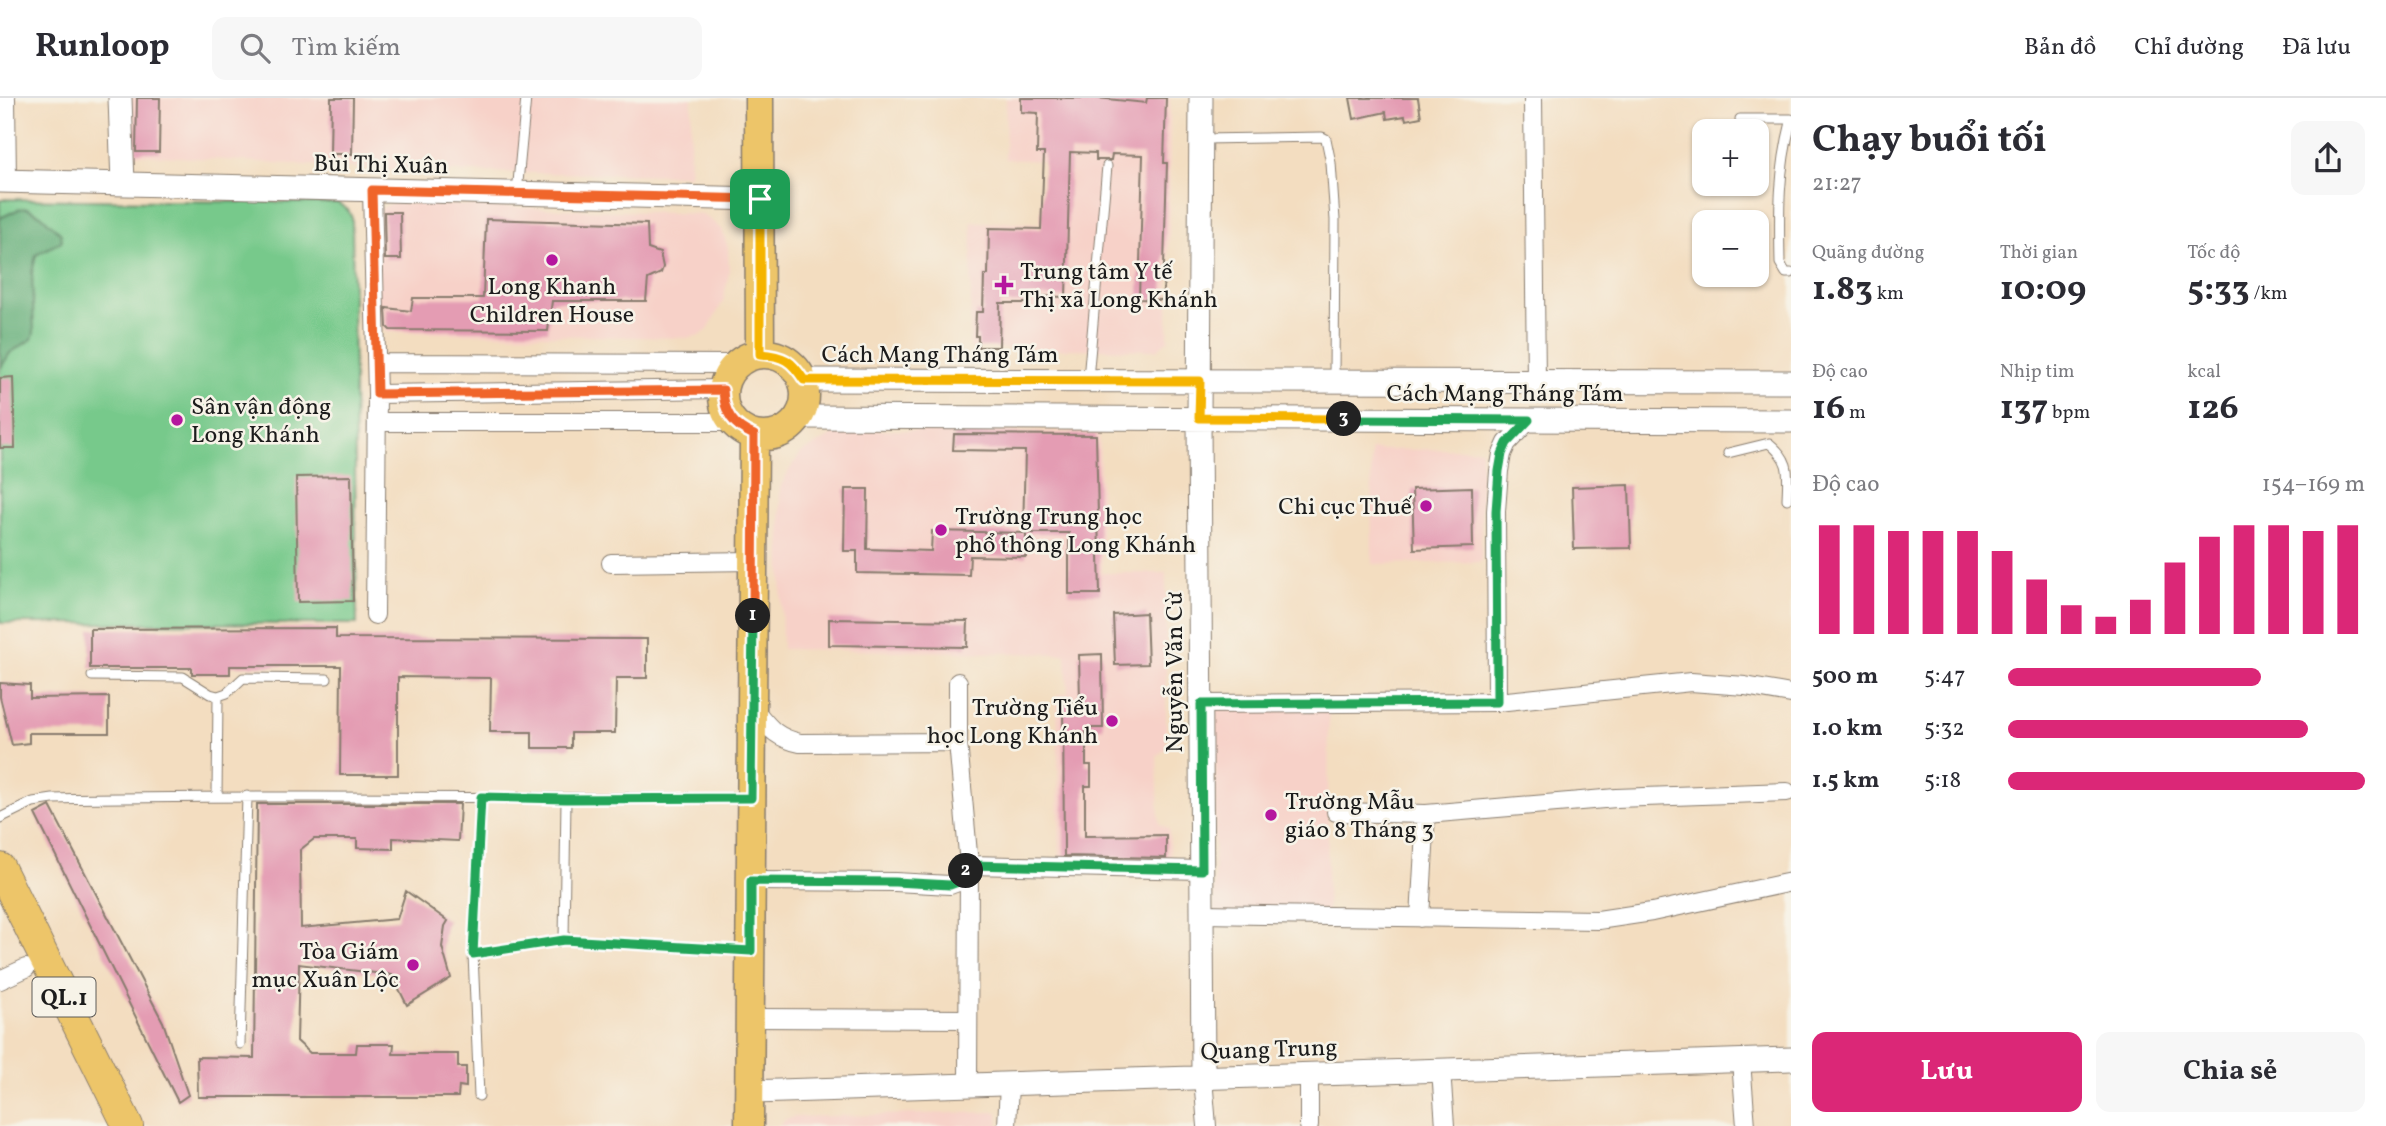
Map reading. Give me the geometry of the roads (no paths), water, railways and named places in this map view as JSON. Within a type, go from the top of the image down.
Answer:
[{"type":"highway","name":"QL.1","points":[[0,869],[128,1126]]},
{"type":"highway","name":"QL.1","points":[[0,915],[13,974],[105,1126]]},
{"type":"main road","points":[[749,359],[760,199],[759,98]]},
{"type":"main road","points":[[778,355],[794,365],[804,380],[806,399],[800,417],[787,429],[771,435],[744,428],[726,408],[723,390],[726,380],[749,359],[778,355]]},
{"type":"main road","points":[[744,428],[753,561],[749,1126]]},
{"type":"street","points":[[3,181],[6,98]]},
{"type":"street","points":[[120,98],[123,184]]},
{"type":"street","name":"Nguyễn Văn Cừ","points":[[1201,98],[1199,418],[1203,1078]]},
{"type":"street","points":[[1533,98],[1536,381]]},
{"type":"street","name":"Bùi Thị Xuân","points":[[3,181],[760,199]]},
{"type":"street","points":[[372,190],[377,363],[375,615]]},
{"type":"street","points":[[377,363],[749,359]]},
{"type":"street","name":"Cách Mạng Tháng Tám","points":[[804,380],[1791,382]]},
{"type":"street","points":[[377,394],[723,390]]},
{"type":"street","name":"Cách Mạng Tháng Tám","points":[[800,417],[1782,421]]},
{"type":"street","points":[[1497,702],[1496,511],[1499,471],[1507,443],[1529,420]]},
{"type":"street","points":[[377,422],[744,428]]},
{"type":"street","points":[[611,563],[753,561]]},
{"type":"street","points":[[958,682],[958,742],[969,865],[968,1085]]},
{"type":"street","points":[[1201,704],[1497,702],[1691,682],[1745,686],[1791,694]]},
{"type":"street","points":[[752,707],[771,730],[783,739],[800,743],[958,742]]},
{"type":"street","points":[[1336,812],[1426,814],[1616,798],[1787,792]]},
{"type":"street","points":[[1420,918],[1426,814]]},
{"type":"street","points":[[969,865],[1202,870]]},
{"type":"street","points":[[751,881],[950,885],[958,882],[969,865]]},
{"type":"street","points":[[1202,914],[1598,920],[1652,912],[1791,883]]},
{"type":"street","points":[[750,1018],[968,1019]]},
{"type":"street","name":"Quang Trung","points":[[750,1092],[1791,1059]]},
{"type":"street","points":[[1741,1061],[1746,1126]]},
{"type":"street","points":[[1441,1070],[1445,1126]]},
{"type":"street","points":[[1309,1074],[1309,1126]]},
{"type":"street","points":[[1203,1078],[1207,1126]]},
{"type":"street","points":[[1007,1126],[1009,1084]]},
{"type":"lane","points":[[517,193],[526,98]]},
{"type":"lane","points":[[1769,121],[1791,121],[1779,190],[1780,263],[1786,273],[1791,273]]},
{"type":"lane","points":[[1201,139],[1290,136],[1326,139],[1331,163],[1335,220],[1334,381]]},
{"type":"lane","points":[[1088,380],[1107,166]]},
{"type":"lane","points":[[1728,453],[1769,443],[1782,421]]},
{"type":"lane","points":[[1769,443],[1783,453],[1788,465],[1787,499]]},
{"type":"lane","points":[[92,676],[183,677],[218,696],[227,693],[243,678],[327,679]]},
{"type":"lane","points":[[217,796],[218,696]]},
{"type":"lane","points":[[0,818],[42,800],[217,796],[751,798]]},
{"type":"lane","points":[[240,1044],[247,796]]},
{"type":"lane","points":[[479,1096],[473,954],[481,797]]},
{"type":"lane","points":[[564,940],[566,799]]},
{"type":"lane","points":[[473,954],[564,940],[751,951]]},
{"type":"place","name":"Long Khanh Children House","points":[[552,260]]},
{"type":"place","name":"Trung tâm Y tế Thị xã Long Khánh","points":[[1004,285]]},
{"type":"place","name":"Sân vận động Long Khánh","points":[[177,420]]},
{"type":"place","name":"Chi cục Thuế","points":[[1426,506]]},
{"type":"place","name":"Trường Trung học phổ thông Long Khánh","points":[[941,530]]},
{"type":"place","name":"Trường Tiểu học Long Khánh","points":[[1112,721]]},
{"type":"place","name":"Trường Mẫu giáo 8 Tháng 3","points":[[1271,815]]},
{"type":"place","name":"Tòa Giám mục Xuân Lộc","points":[[413,965]]}]
